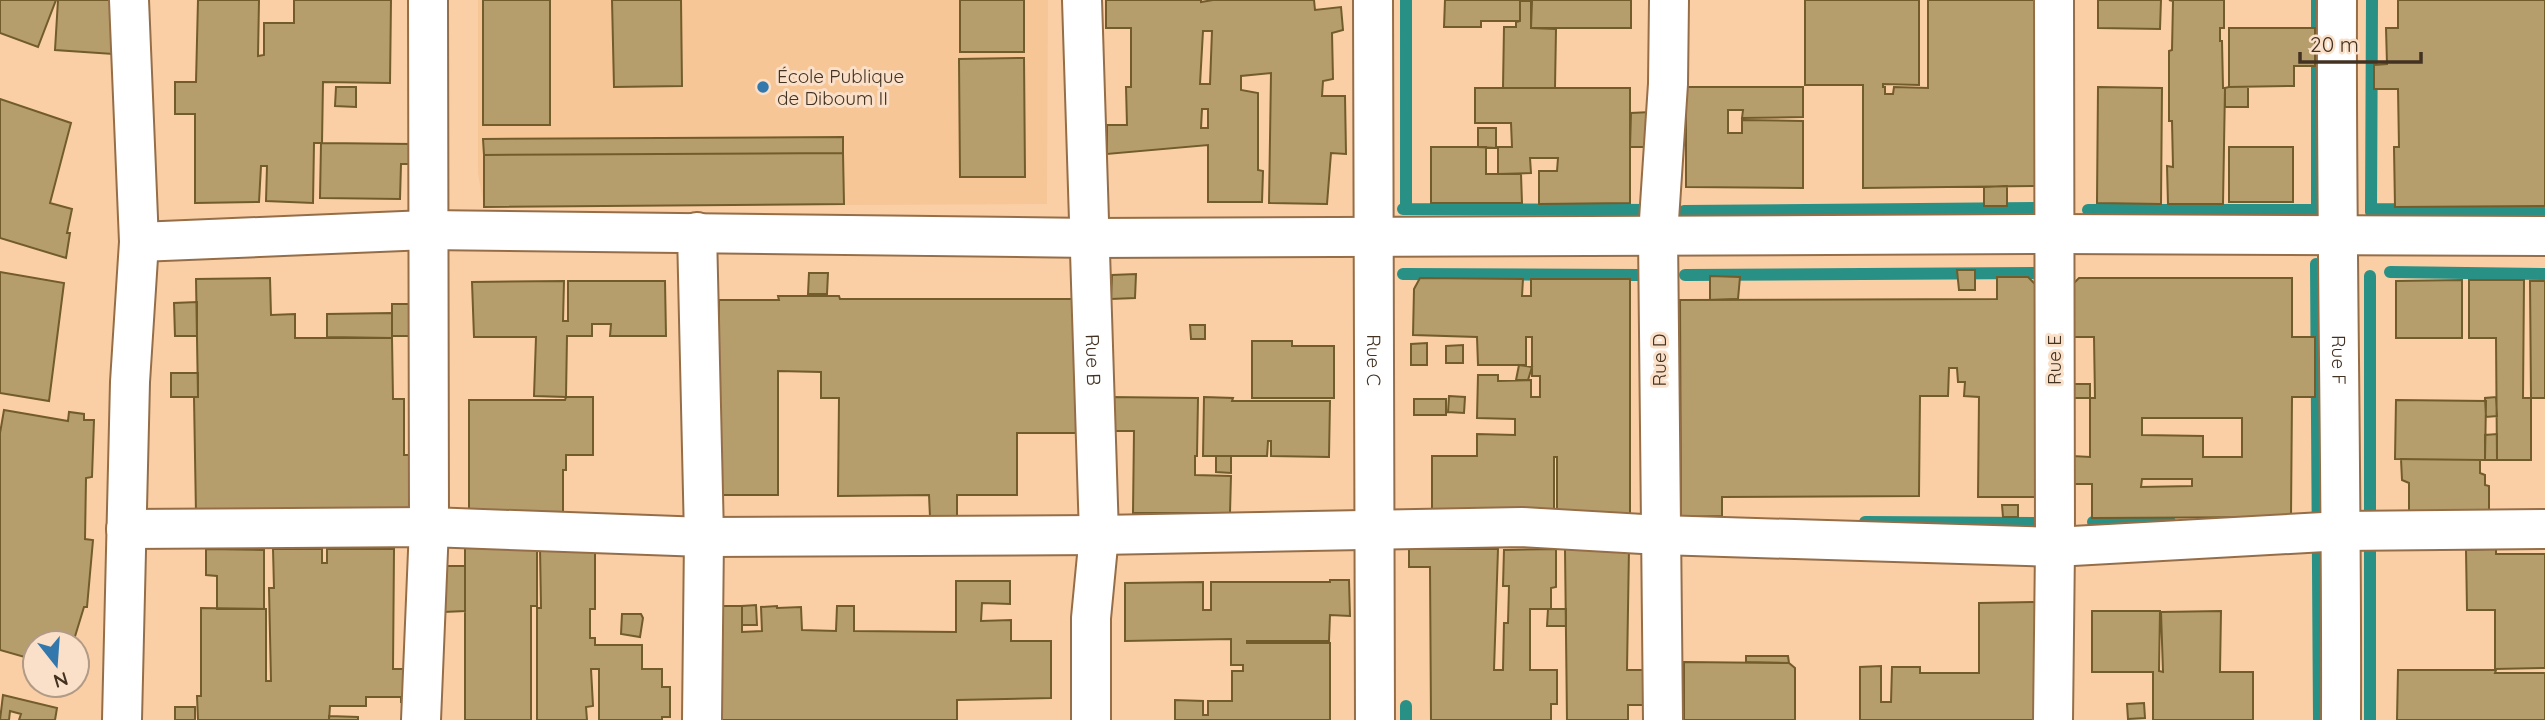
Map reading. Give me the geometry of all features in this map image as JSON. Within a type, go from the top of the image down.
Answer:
[{"type":"street","points":[[122,720],[130,382],[139,243],[129,0]]},
{"type":"street","points":[[421,720],[429,527],[428,0]]},
{"type":"street","name":"Rue B","points":[[1082,0],[1099,535],[1091,618],[1091,720]]},
{"type":"street","name":"Rue C","points":[[1373,0],[1376,720]]},
{"type":"street","name":"Rue D","points":[[1663,720],[1658,235],[1668,84],[1669,0]]},
{"type":"street","name":"Rue E","points":[[2053,720],[2054,0]]},
{"type":"street","name":"Rue F","points":[[2337,0],[2336,235],[2342,531],[2342,720]]},
{"type":"street","points":[[139,243],[427,230],[1091,238],[2053,234],[2545,236]]},
{"type":"street","points":[[697,232],[704,537],[702,720]]},
{"type":"street","points":[[126,529],[429,527],[704,537],[1099,535],[1522,527],[1660,535],[2055,547],[2342,531],[2545,530]]},
{"type":"shaded area","name":"École Publique de Diboum II","points":[[478,0],[1048,0],[1047,204],[484,207],[478,174]]},
{"type":"building","points":[[0,0],[56,0],[38,47],[0,33]]},
{"type":"building","points":[[58,0],[117,0],[113,54],[55,50]]},
{"type":"building","points":[[198,0],[259,0],[258,56],[264,55],[264,23],[294,23],[294,0],[391,0],[390,83],[323,82],[322,143],[413,144],[412,164],[401,164],[400,199],[320,198],[321,143],[314,143],[313,203],[266,201],[267,166],[261,166],[259,202],[195,203],[195,114],[175,114],[175,82],[196,82]]},
{"type":"building","points":[[483,0],[550,0],[550,125],[483,125]]},
{"type":"building","points":[[612,0],[681,0],[682,86],[614,87]]},
{"type":"building","points":[[960,0],[1024,0],[1024,52],[960,52]]},
{"type":"building","points":[[1106,0],[1314,0],[1315,10],[1341,7],[1343,30],[1332,33],[1333,79],[1323,81],[1322,96],[1345,96],[1346,154],[1331,153],[1327,204],[1269,203],[1271,73],[1241,76],[1241,90],[1258,93],[1258,170],[1263,171],[1262,202],[1208,202],[1208,145],[1107,154],[1107,125],[1127,125],[1126,87],[1131,87],[1131,28],[1106,28]],"holes":[[[1203,31],[1212,31],[1210,84],[1200,84]],[[1202,109],[1208,109],[1208,128],[1201,128]]]},
{"type":"building","points":[[1445,0],[1520,0],[1520,21],[1481,21],[1481,27],[1444,27]]},
{"type":"building","points":[[1531,0],[1631,0],[1631,28],[1531,28]]},
{"type":"building","points":[[1805,0],[1919,0],[1919,85],[1883,84],[1885,94],[1893,94],[1894,87],[1928,88],[1928,0],[2039,0],[2040,186],[1863,188],[1863,85],[1805,85]]},
{"type":"building","points":[[2098,0],[2161,0],[2160,29],[2098,28]]},
{"type":"building","points":[[2169,0],[2224,0],[2224,28],[2220,28],[2225,88],[2223,204],[2168,204],[2167,166],[2173,167],[2172,121],[2169,121],[2169,51],[2172,50],[2173,1]]},
{"type":"building","points":[[2398,0],[2545,0],[2545,206],[2395,207],[2394,147],[2399,147],[2398,89],[2374,89],[2374,65],[2387,64],[2386,28],[2398,28]]},
{"type":"building","points":[[1520,1],[1532,1],[1531,28],[1556,29],[1555,88],[1503,88],[1504,27],[1516,27],[1516,22],[1520,21]]},
{"type":"building","points":[[2229,28],[2315,28],[2315,66],[2294,66],[2294,86],[2229,87]]},
{"type":"building","points":[[1024,58],[1025,177],[960,177],[959,59]]},
{"type":"building","points":[[336,87],[356,87],[356,107],[335,106]]},
{"type":"building","points":[[1686,87],[1803,87],[1803,117],[1742,118],[1743,110],[1728,110],[1728,133],[1742,133],[1742,120],[1803,121],[1803,188],[1686,187]]},
{"type":"building","points":[[2098,87],[2162,88],[2161,204],[2097,203]]},
{"type":"building","points":[[2248,87],[2248,107],[2225,107],[2225,88]]},
{"type":"building","points":[[1475,88],[1630,88],[1630,203],[1539,204],[1539,171],[1557,171],[1558,158],[1530,158],[1531,173],[1498,174],[1498,147],[1512,147],[1511,123],[1475,123]]},
{"type":"building","points":[[0,99],[71,123],[50,203],[72,209],[66,258],[0,238]]},
{"type":"building","points":[[1651,112],[1651,147],[1630,147],[1631,113]]},
{"type":"building","points":[[1478,128],[1496,128],[1496,148],[1478,147]]},
{"type":"building","points":[[843,137],[843,153],[484,155],[483,139]]},
{"type":"building","points":[[1431,147],[1486,147],[1486,174],[1521,174],[1522,203],[1431,203]]},
{"type":"building","points":[[2229,147],[2293,147],[2293,202],[2229,202]]},
{"type":"building","points":[[843,153],[844,204],[484,207],[484,155]]},
{"type":"building","points":[[2007,186],[2007,206],[1984,206],[1984,187]]},
{"type":"building","points":[[1957,270],[1975,270],[1975,290],[1959,290]]},
{"type":"building","points":[[0,272],[64,283],[49,401],[0,393]]},
{"type":"building","points":[[809,273],[828,273],[827,294],[808,294]]},
{"type":"building","points":[[1136,274],[1135,298],[1111,299],[1112,275]]},
{"type":"building","points":[[1710,276],[1740,277],[1738,299],[1710,300]]},
{"type":"building","points":[[1997,277],[2028,277],[2038,287],[2039,497],[1978,497],[1979,397],[1964,396],[1965,382],[1958,382],[1957,368],[1949,368],[1948,396],[1920,396],[1919,496],[1722,497],[1722,516],[1681,517],[1680,300],[1997,299]]},
{"type":"building","points":[[270,278],[271,315],[295,314],[295,338],[392,338],[393,399],[404,399],[404,455],[413,455],[413,514],[196,514],[196,279]]},
{"type":"building","points":[[1420,278],[1523,279],[1522,296],[1531,296],[1531,279],[1630,279],[1630,517],[1557,517],[1557,457],[1554,457],[1554,517],[1432,517],[1432,456],[1477,456],[1477,434],[1515,435],[1515,419],[1477,418],[1478,375],[1498,375],[1498,381],[1531,380],[1531,397],[1540,397],[1540,376],[1532,376],[1532,337],[1526,337],[1526,365],[1478,365],[1477,337],[1413,335],[1414,289]]},
{"type":"building","points":[[2079,278],[2292,278],[2292,337],[2315,337],[2315,397],[2292,397],[2291,517],[2092,518],[2092,484],[2073,484],[2073,456],[2090,457],[2090,398],[2095,398],[2094,337],[2070,337],[2069,288]],"holes":[[[2142,418],[2242,418],[2242,457],[2203,457],[2203,436],[2142,435]],[[2142,479],[2192,479],[2192,486],[2141,487]]]},
{"type":"building","points":[[2462,280],[2462,338],[2396,338],[2396,281]]},
{"type":"building","points":[[2469,280],[2524,280],[2523,398],[2531,398],[2531,460],[2497,460],[2496,338],[2469,338]]},
{"type":"building","points":[[564,281],[563,321],[568,321],[568,281],[665,281],[666,336],[610,336],[611,324],[592,324],[592,336],[567,336],[566,397],[534,396],[536,337],[474,337],[472,282]]},
{"type":"building","points":[[2530,281],[2545,281],[2545,398],[2531,398]]},
{"type":"building","points":[[778,296],[839,296],[840,299],[1079,299],[1079,433],[1017,433],[1017,495],[957,495],[957,517],[930,517],[929,495],[838,496],[839,398],[821,398],[821,372],[778,371],[778,495],[719,495],[719,300],[779,300]]},
{"type":"building","points":[[197,302],[197,336],[175,336],[174,303]]},
{"type":"building","points":[[392,304],[410,304],[411,336],[392,336]]},
{"type":"building","points":[[392,313],[392,338],[327,337],[327,314]]},
{"type":"building","points":[[1190,325],[1205,325],[1205,339],[1191,339]]},
{"type":"building","points":[[1252,341],[1292,341],[1292,346],[1334,346],[1334,398],[1252,398]]},
{"type":"building","points":[[1427,343],[1427,365],[1411,365],[1411,344]]},
{"type":"building","points":[[1463,345],[1463,363],[1446,363],[1446,346]]},
{"type":"building","points":[[1519,365],[1532,367],[1528,380],[1516,380]]},
{"type":"building","points":[[171,373],[198,373],[198,397],[171,397]]},
{"type":"building","points":[[2073,384],[2090,384],[2090,398],[2074,398]]},
{"type":"building","points":[[1449,396],[1465,397],[1464,413],[1448,412]]},
{"type":"building","points":[[566,397],[593,397],[593,455],[566,455],[566,470],[563,470],[563,512],[469,513],[469,400],[565,400]]},
{"type":"building","points":[[1108,397],[1198,398],[1195,475],[1231,476],[1230,513],[1133,513],[1134,431],[1109,431]]},
{"type":"building","points":[[1204,397],[1233,398],[1232,401],[1330,401],[1329,457],[1271,456],[1271,441],[1268,441],[1267,456],[1203,456]]},
{"type":"building","points":[[2496,397],[2497,416],[2486,417],[2485,398]]},
{"type":"building","points":[[1414,399],[1446,399],[1446,415],[1414,415]]},
{"type":"building","points":[[2396,400],[2486,401],[2485,460],[2395,459]]},
{"type":"building","points":[[4,410],[68,421],[69,412],[84,414],[84,420],[94,420],[92,477],[86,478],[85,539],[93,540],[87,607],[84,607],[77,629],[21,629],[21,656],[0,650],[0,433]]},
{"type":"building","points":[[2497,434],[2497,460],[2485,460],[2485,435]]},
{"type":"building","points":[[1216,456],[1231,456],[1231,473],[1216,472]]},
{"type":"building","points":[[2401,459],[2480,460],[2480,473],[2485,475],[2485,485],[2489,486],[2489,517],[2409,516],[2409,483],[2402,480]]},
{"type":"building","points":[[2002,505],[2018,505],[2018,517],[2003,517]]},
{"type":"building","points":[[540,547],[595,549],[595,609],[590,609],[590,638],[595,638],[595,645],[642,645],[642,669],[662,669],[662,687],[670,687],[670,717],[662,717],[662,720],[599,720],[599,669],[591,669],[593,706],[586,707],[587,720],[537,720]]},
{"type":"building","points":[[465,548],[537,548],[537,606],[531,606],[531,720],[465,720]]},
{"type":"building","points":[[1629,548],[1627,670],[1652,670],[1652,705],[1628,705],[1628,720],[1567,720],[1565,549]]},
{"type":"building","points":[[206,549],[264,550],[264,609],[217,609],[217,576],[206,575]]},
{"type":"building","points":[[273,549],[322,549],[322,563],[327,563],[327,549],[394,549],[393,669],[419,669],[419,702],[401,702],[401,697],[366,697],[366,706],[330,706],[329,720],[198,720],[197,696],[201,696],[201,608],[266,609],[266,681],[271,681],[269,588],[274,588]]},
{"type":"building","points":[[1409,549],[1498,549],[1494,670],[1503,670],[1504,623],[1508,623],[1509,586],[1503,586],[1504,550],[1556,549],[1556,587],[1551,588],[1551,609],[1530,609],[1530,670],[1557,670],[1557,704],[1551,704],[1551,720],[1431,720],[1430,567],[1409,567]]},
{"type":"building","points":[[2496,549],[2496,554],[2545,554],[2545,668],[2495,669],[2495,610],[2467,610],[2466,550]]},
{"type":"building","points":[[445,566],[465,566],[465,611],[444,612]]},
{"type":"building","points":[[1349,580],[1350,616],[1330,615],[1329,641],[1247,643],[1330,643],[1330,720],[1175,720],[1175,700],[1203,701],[1203,715],[1208,715],[1208,701],[1232,701],[1232,671],[1243,671],[1243,665],[1231,665],[1231,639],[1125,641],[1125,583],[1203,582],[1203,610],[1211,610],[1211,582]]},
{"type":"building","points":[[956,581],[1010,581],[1010,604],[982,603],[981,621],[1011,620],[1011,641],[1051,641],[1051,698],[957,700],[957,720],[716,720],[715,606],[742,606],[742,632],[762,631],[761,607],[777,606],[801,607],[802,630],[836,631],[837,606],[854,606],[854,631],[956,632]]},
{"type":"building","points":[[2040,602],[2040,720],[1860,720],[1860,667],[1881,666],[1881,702],[1891,702],[1892,667],[1920,667],[1920,673],[1979,673],[1979,603]]},
{"type":"building","points":[[756,605],[757,625],[742,625],[742,606]]},
{"type":"building","points":[[1548,609],[1566,609],[1566,626],[1547,626]]},
{"type":"building","points":[[2092,611],[2160,611],[2159,671],[2163,672],[2161,612],[2221,611],[2220,672],[2253,672],[2253,720],[2153,720],[2153,672],[2092,672]]},
{"type":"building","points":[[622,614],[641,614],[643,618],[640,637],[621,634]]},
{"type":"building","points":[[1746,656],[1788,656],[1789,663],[1746,662]]},
{"type":"building","points":[[1684,662],[1789,663],[1795,668],[1795,720],[1684,720]]},
{"type":"building","points":[[2398,670],[2545,673],[2545,720],[2397,720]]},
{"type":"building","points":[[3,695],[57,708],[55,720],[19,720],[21,714],[10,711],[9,720],[0,720]]},
{"type":"building","points":[[2144,703],[2145,718],[2128,719],[2127,704]]},
{"type":"building","points":[[175,707],[195,707],[195,720],[175,720]]},
{"type":"building","points":[[329,716],[358,717],[358,720],[329,720]]},
{"type":"waterway","points":[[1406,0],[1406,208]]},
{"type":"waterway","points":[[2317,0],[2317,209]]},
{"type":"waterway","points":[[2371,212],[2372,0]]},
{"type":"waterway","points":[[1684,211],[2045,208]]},
{"type":"waterway","points":[[1403,209],[1655,210]]},
{"type":"waterway","points":[[2372,209],[2545,210]]},
{"type":"waterway","points":[[2088,210],[2319,210]]},
{"type":"waterway","points":[[2316,264],[2319,720]]},
{"type":"waterway","points":[[2390,272],[2545,274]]},
{"type":"waterway","points":[[1685,275],[2045,273],[2045,281]]},
{"type":"waterway","points":[[1403,274],[1640,275]]},
{"type":"waterway","points":[[2370,276],[2370,720]]},
{"type":"waterway","points":[[1865,522],[2044,523]]},
{"type":"waterway","points":[[2093,522],[2170,522]]},
{"type":"waterway","points":[[1406,706],[1406,720]]},
{"type":"place","name":"École Publique de Diboum II","points":[[763,87]]}]
